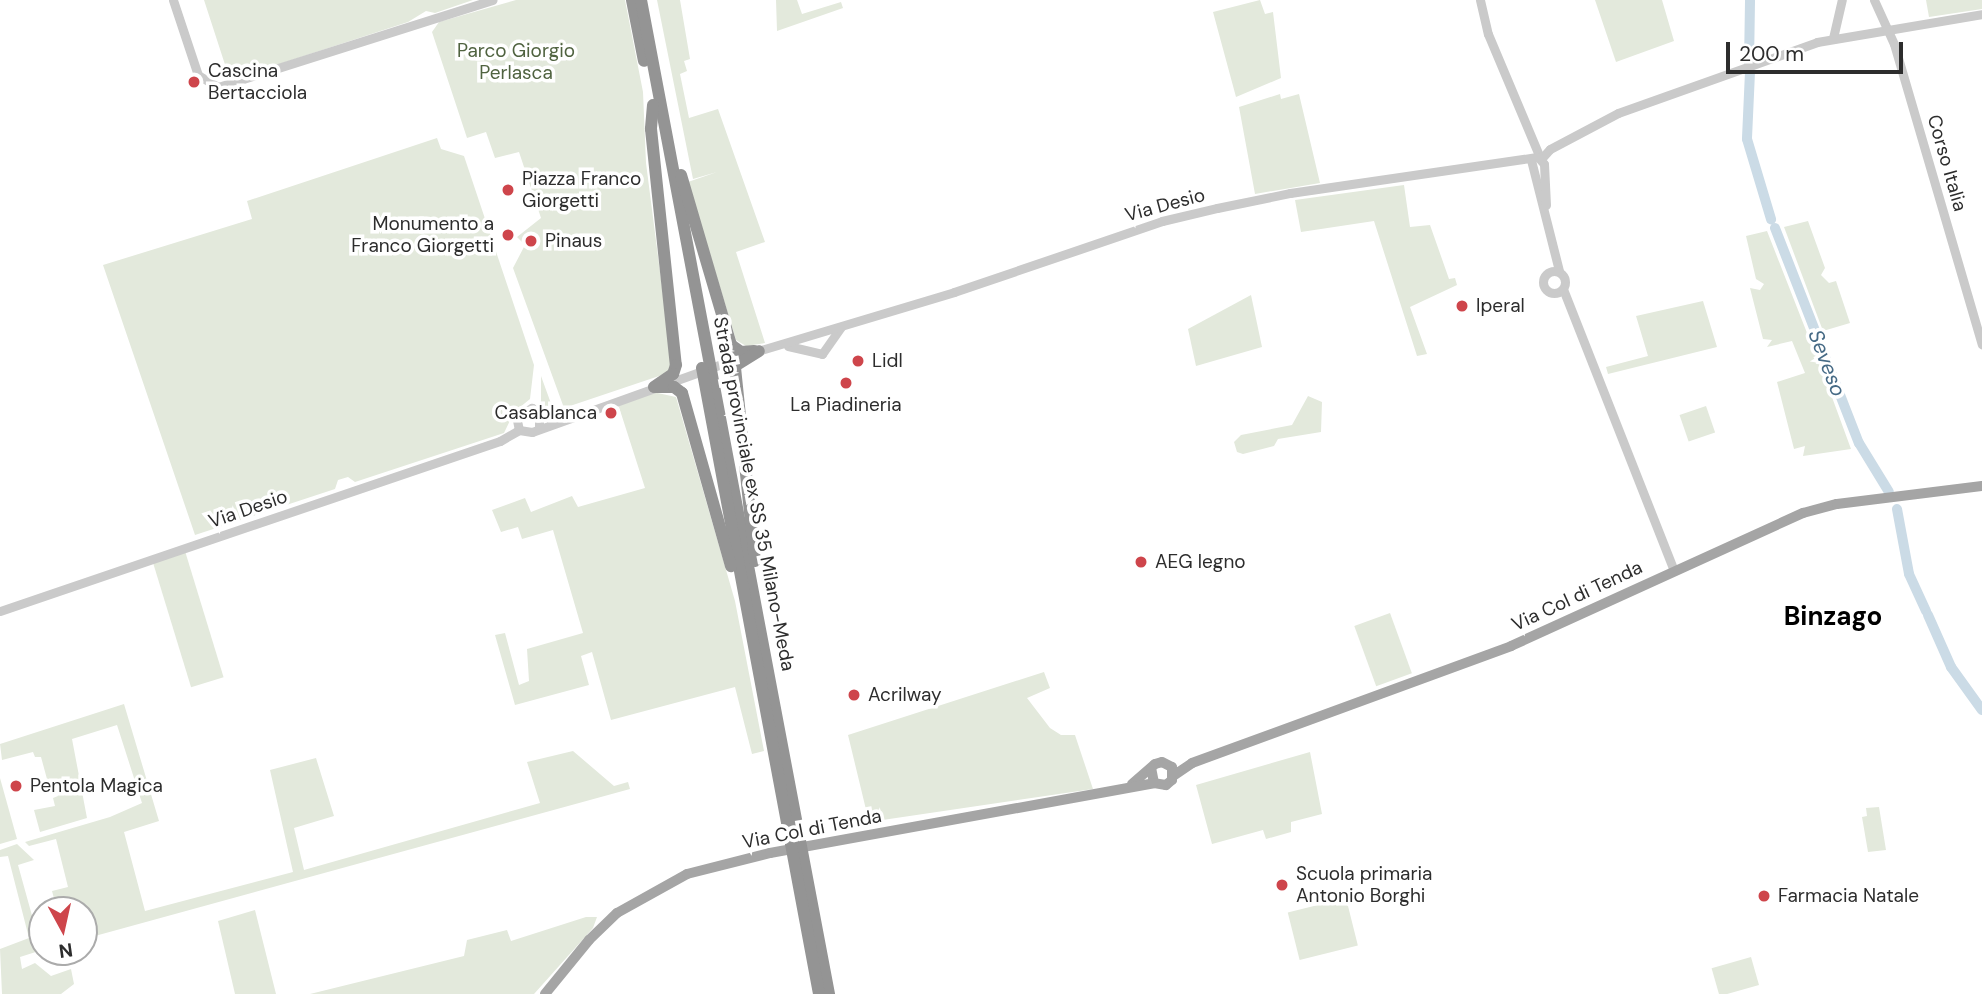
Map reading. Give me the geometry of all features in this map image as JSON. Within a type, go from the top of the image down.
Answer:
[{"type":"highway","name":"Strada provinciale ex SS 35 Milano-Meda","points":[[632,0],[819,994]]},
{"type":"highway","name":"Strada provinciale ex SS 35 Milano-Meda","points":[[641,0],[829,994]]},
{"type":"highway","points":[[653,105],[651,129],[676,365],[673,373],[654,387]]},
{"type":"highway","points":[[669,149],[731,345],[741,352],[760,350]]},
{"type":"highway","points":[[757,614],[735,366],[760,350]]},
{"type":"highway","points":[[654,387],[674,387],[681,393],[751,635]]},
{"type":"main road","name":"Via Col di Tenda","points":[[544,994],[589,940],[653,890],[687,873],[770,853],[1129,785],[1166,785],[1173,776],[1192,763],[1511,646],[1797,515],[1885,497],[1982,486]]},
{"type":"main road","name":"Via Col di Tenda","points":[[1129,785],[1158,762],[1192,763]]},
{"type":"main road","points":[[1169,764],[1173,776]]},
{"type":"main road","points":[[1151,768],[1154,783]]},
{"type":"street","points":[[173,0],[202,80],[224,86],[494,0]]},
{"type":"street","points":[[1480,0],[1488,34],[1536,161],[1561,292],[1572,309],[1608,397],[1674,571]]},
{"type":"street","points":[[1833,38],[1842,0]]},
{"type":"street","name":"Corso Italia","points":[[1874,0],[1890,31],[1982,344]]},
{"type":"street","points":[[1536,161],[1550,149],[1618,113],[1833,38],[1890,31],[1982,14]]},
{"type":"street","name":"Via Desio","points":[[825,339],[843,326],[1162,221],[1290,193],[1536,161]]},
{"type":"street","points":[[1556,269],[1545,277],[1547,290],[1561,292]]},
{"type":"street","points":[[540,422],[527,407],[516,415],[517,427],[528,433],[540,422],[557,420],[760,350],[810,338],[825,339],[822,354],[782,345]]},
{"type":"street","points":[[810,338],[810,351]]},
{"type":"street","name":"Via Desio","points":[[0,611],[506,437],[517,427]]},
{"type":"green space","points":[[204,0],[473,0],[435,13],[426,11],[408,22],[230,80]]},
{"type":"green space","name":"Parco Giorgio Perlasca","points":[[516,0],[625,0],[643,92],[646,163],[672,365],[668,373],[564,408],[513,268],[525,245],[517,237],[541,218],[519,152],[495,158],[486,132],[467,138],[432,32],[439,22]]},
{"type":"green space","points":[[657,0],[680,0],[690,59],[684,61],[687,71],[680,74],[689,118],[718,109],[765,242],[736,252],[765,343],[746,346],[736,340],[688,182],[717,172],[693,179]]},
{"type":"green space","points":[[776,0],[797,0],[802,14],[841,2],[843,8],[777,31]]},
{"type":"green space","points":[[1260,0],[1265,14],[1273,12],[1281,78],[1236,97],[1213,12]]},
{"type":"green space","points":[[1595,0],[1662,0],[1674,41],[1616,62]]},
{"type":"green space","points":[[1926,0],[1982,0],[1982,9],[1929,17]]},
{"type":"green space","points":[[1280,94],[1281,99],[1299,94],[1320,183],[1255,194],[1239,107]]},
{"type":"green space","points":[[437,138],[441,149],[464,156],[534,365],[530,399],[514,412],[504,433],[355,482],[348,477],[338,480],[335,489],[195,535],[103,265],[252,219],[247,201]]},
{"type":"green space","points":[[1404,185],[1410,227],[1430,225],[1449,279],[1455,278],[1457,285],[1410,307],[1427,354],[1417,356],[1374,221],[1301,232],[1295,200]]},
{"type":"green space","points":[[1808,221],[1825,268],[1821,275],[1829,283],[1836,281],[1850,323],[1823,331],[1784,227]]},
{"type":"green space","points":[[1767,231],[1851,449],[1803,456],[1805,446],[1794,449],[1777,382],[1805,373],[1792,341],[1767,347],[1772,340],[1763,339],[1750,288],[1760,290],[1764,284],[1756,279],[1746,236]]},
{"type":"green space","points":[[1251,295],[1262,347],[1196,366],[1188,329]]},
{"type":"green space","points":[[1703,301],[1717,347],[1608,374],[1606,367],[1648,356],[1636,316]]},
{"type":"green space","points":[[541,376],[553,409],[565,414],[552,417],[541,411]]},
{"type":"green space","points":[[653,392],[676,397],[735,601],[764,751],[752,754],[735,687],[611,720],[592,652],[581,656],[589,685],[515,705],[495,635],[505,633],[519,685],[529,681],[527,649],[583,633],[553,530],[522,539],[518,527],[501,532],[492,510],[525,498],[531,512],[572,496],[578,507],[645,488],[618,404]]},
{"type":"green space","points":[[1308,396],[1322,402],[1321,432],[1278,439],[1274,446],[1243,454],[1237,452],[1234,442],[1241,435],[1292,425]]},
{"type":"green space","points":[[1706,406],[1715,432],[1689,442],[1680,415]]},
{"type":"green space","points":[[185,551],[224,677],[191,687],[152,561]]},
{"type":"green space","points":[[1390,613],[1412,673],[1376,686],[1354,626]]},
{"type":"green space","points":[[1044,672],[1050,688],[1027,698],[1050,728],[1061,735],[1075,735],[1093,789],[869,822],[848,735]]},
{"type":"green space","points":[[124,704],[159,821],[124,832],[145,911],[293,872],[270,770],[316,758],[334,816],[294,828],[304,870],[540,803],[527,762],[573,751],[614,786],[628,782],[630,789],[98,935],[98,896],[53,896],[52,891],[68,887],[56,839],[29,846],[25,842],[110,817],[142,803],[117,725],[72,739],[87,818],[40,832],[34,810],[55,806],[53,798],[58,796],[56,790],[50,790],[41,757],[35,757],[33,752],[2,760],[0,744]]},
{"type":"green space","points":[[1310,752],[1322,814],[1291,822],[1291,832],[1266,839],[1263,830],[1212,844],[1196,785]]},
{"type":"green space","points":[[0,778],[17,839],[0,844]]},
{"type":"green space","points":[[1879,807],[1886,850],[1868,852],[1862,817],[1867,816],[1866,808]]},
{"type":"green space","points":[[17,844],[34,860],[18,865],[28,901],[28,934],[8,856],[0,857],[0,850]]},
{"type":"green space","points":[[1346,898],[1358,946],[1300,960],[1288,913]]},
{"type":"green space","points":[[255,910],[276,994],[235,994],[218,921]]},
{"type":"green space","points":[[586,917],[597,917],[593,928],[534,994],[310,994],[464,956],[467,940],[507,930],[511,941]]},
{"type":"green space","points":[[28,938],[28,954],[20,957],[22,969],[39,966],[51,976],[71,969],[74,984],[61,994],[2,994],[0,949]]},
{"type":"green space","points":[[1751,957],[1759,985],[1719,994],[1712,968]]},
{"type":"waterway","name":"Seveso","points":[[1749,65],[1750,0]]},
{"type":"waterway","name":"Seveso","points":[[1750,72],[1747,139],[1771,219]]},
{"type":"waterway","name":"Seveso","points":[[1775,228],[1859,443],[1889,492]]},
{"type":"waterway","name":"Seveso","points":[[1897,509],[1909,574],[1926,611]]},
{"type":"waterway","name":"Seveso","points":[[1928,615],[1951,667],[1982,710]]},
{"type":"place","name":"Cascina Bertacciola","points":[[194,82]]},
{"type":"place","name":"Piazza Franco Giorgetti","points":[[508,190]]},
{"type":"place","name":"Monumento a Franco Giorgetti","points":[[508,235]]},
{"type":"place","name":"Pinaus","points":[[531,241]]},
{"type":"place","name":"Iperal","points":[[1462,306]]},
{"type":"place","name":"Lidl","points":[[858,361]]},
{"type":"place","name":"La Piadineria","points":[[846,383]]},
{"type":"place","name":"Casablanca","points":[[611,413]]},
{"type":"place","name":"AEG legno","points":[[1141,562]]},
{"type":"place","name":"Acrilway","points":[[854,695]]},
{"type":"place","name":"Pentola Magica","points":[[16,786]]},
{"type":"place","name":"Scuola primaria Antonio Borghi","points":[[1282,885]]},
{"type":"place","name":"Farmacia Natale","points":[[1764,896]]},
{"type":"district","name":"Binzago","points":[[1833,617]]}]
